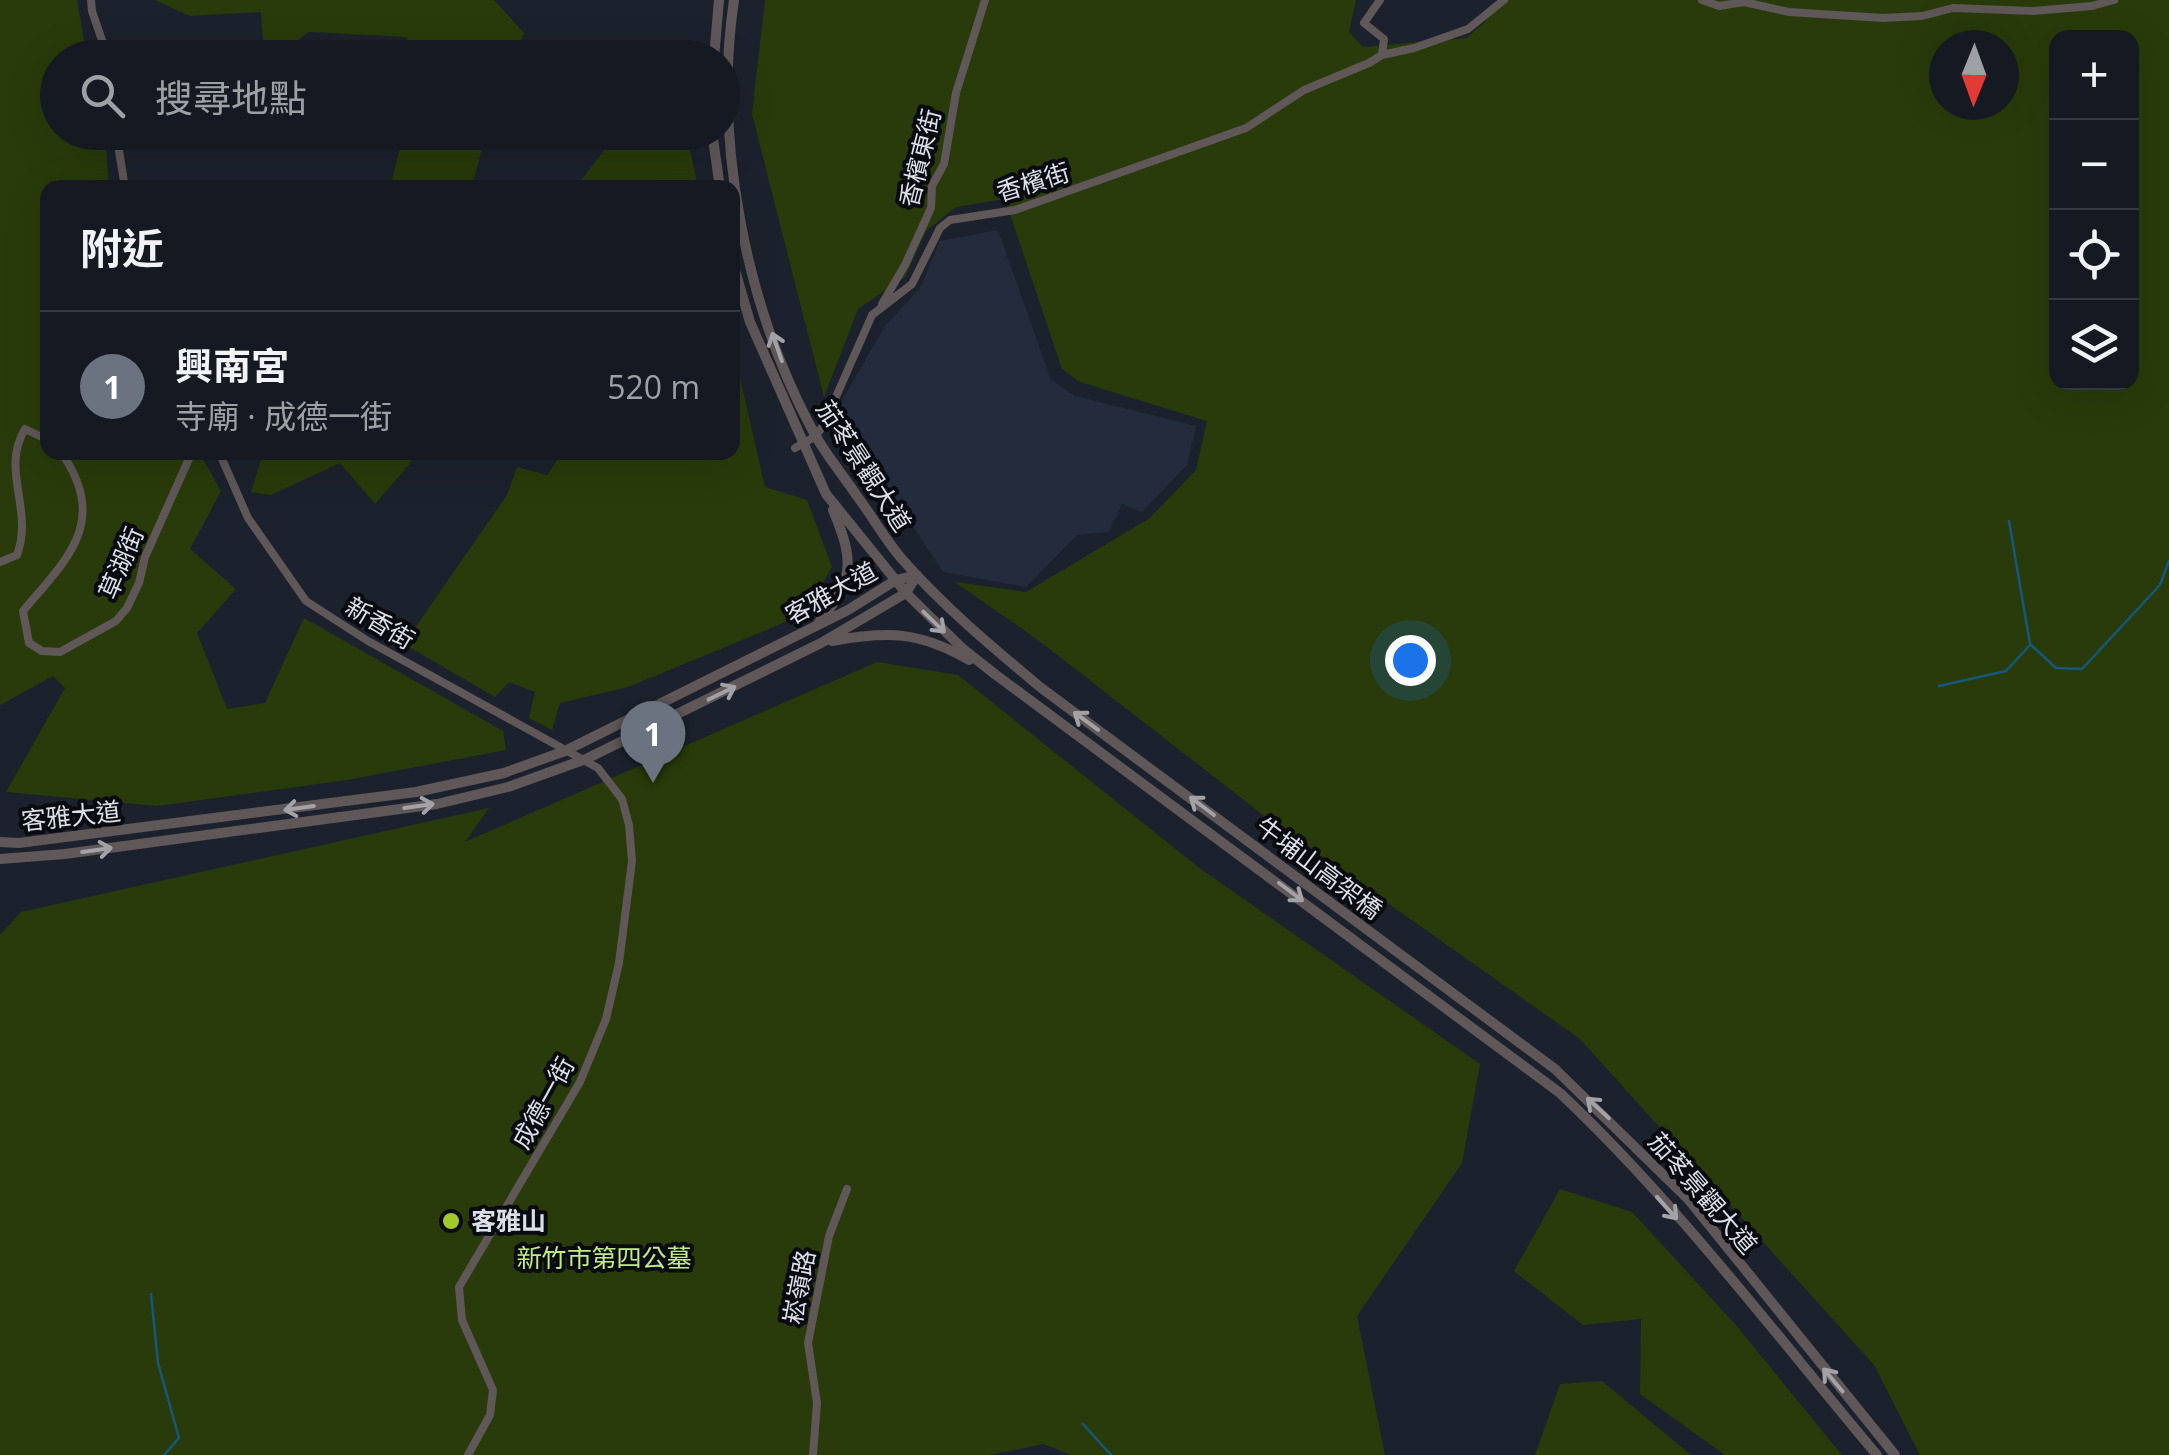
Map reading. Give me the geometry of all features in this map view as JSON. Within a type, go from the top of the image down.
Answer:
[{"type":"street","points":[[91,0],[102,40]]},
{"type":"street","points":[[716,40],[719,0]]},
{"type":"street","name":"茄苳景觀大道","points":[[732,40],[734,0]]},
{"type":"street","name":"香檳東街","points":[[872,315],[897,278],[931,208],[932,186],[944,164],[956,93],[985,0]]},
{"type":"street","points":[[1380,0],[1364,23],[1384,39],[1382,54],[1414,48],[1468,29],[1504,0]]},
{"type":"street","points":[[1702,0],[1718,6],[1744,2],[1789,12],[1884,18],[1922,16],[1952,8],[2032,11],[2092,6],[2114,0]]},
{"type":"street","name":"香檳街","points":[[816,436],[872,315],[912,284],[940,228],[950,220],[1016,210],[1246,128],[1304,90],[1369,64],[1382,54]]},
{"type":"street","points":[[119,150],[124,180]]},
{"type":"street","points":[[715,150],[719,180]]},
{"type":"street","name":"茄苳景觀大道","points":[[730,150],[734,180]]},
{"type":"street","name":"茄苳景觀大道","points":[[740,222],[788,380],[816,436],[892,545],[960,619],[1040,687],[1165,779]]},
{"type":"street","name":"茄苳景觀大道","points":[[740,293],[799,445],[826,494],[906,593],[963,649],[1157,792]]},
{"type":"street","points":[[0,562],[17,555],[24,536],[5,464],[11,442],[25,429],[40,436]]},
{"type":"street","points":[[799,445],[816,436]]},
{"type":"street","name":"草湖街","points":[[66,460],[81,500],[82,528],[55,575],[23,611],[29,643],[42,651],[60,652],[116,621],[127,608],[188,460]]},
{"type":"street","name":"新香街","points":[[223,460],[248,518],[306,601],[368,641],[586,759]]},
{"type":"street","points":[[815,626],[839,597],[848,578],[846,542],[826,494]]},
{"type":"street","name":"客雅大道","points":[[0,842],[19,843],[416,792],[504,774],[565,750],[815,626],[896,580],[918,575]]},
{"type":"street","name":"客雅大道","points":[[0,859],[65,854],[437,804],[508,787],[586,759],[821,643],[906,593],[918,575]]},
{"type":"street","points":[[821,643],[900,634],[951,649],[996,675]]},
{"type":"street","name":"成德一街","points":[[468,1455],[490,1416],[493,1390],[462,1320],[459,1288],[580,1082],[606,1019],[619,963],[632,861],[629,825],[622,799],[611,781],[586,759]]},
{"type":"street","name":"牛埔山高架橋","points":[[1165,779],[1449,989]]},
{"type":"street","name":"牛埔山高架橋","points":[[1157,792],[1440,1004]]},
{"type":"street","name":"茄苳景觀大道","points":[[1449,989],[1555,1069],[1689,1200],[1896,1455]]},
{"type":"street","name":"茄苳景觀大道","points":[[1440,1004],[1560,1093],[1596,1127],[1877,1455]]},
{"type":"street","name":"崧嶺路","points":[[813,1455],[817,1403],[808,1343],[829,1236],[846,1189]]},
{"type":"shaded area","points":[[998,230],[1051,380],[1075,396],[1196,426],[1187,465],[1142,512],[1122,504],[1109,532],[1077,535],[1026,587],[943,572],[836,411],[885,326],[920,288],[940,241]]},
{"type":"green space","points":[[0,0],[77,0],[84,40],[40,40],[40,150],[106,150],[108,180],[40,180],[40,460],[204,460],[221,491],[190,549],[236,589],[197,633],[227,709],[265,703],[304,618],[503,731],[506,750],[347,780],[157,806],[6,792],[65,688],[53,676],[0,705]]},
{"type":"green space","points":[[155,0],[494,0],[524,33],[521,40],[407,40],[309,32],[298,40],[263,40],[261,12],[190,16]]},
{"type":"green space","points":[[765,0],[1356,0],[1349,32],[1363,47],[1466,38],[1502,0],[2169,0],[2169,1455],[1920,1455],[1874,1365],[1580,1039],[1267,818],[1038,640],[955,582],[1026,592],[1150,518],[1196,470],[1207,421],[1080,382],[1062,369],[1005,199],[956,207],[926,231],[905,277],[858,309],[824,397],[752,114]]},
{"type":"green space","points":[[400,150],[482,150],[474,180],[392,180]]},
{"type":"green space","points":[[604,150],[690,150],[696,180],[581,180]]},
{"type":"green space","points":[[740,378],[765,487],[807,500],[832,567],[805,614],[628,687],[560,703],[552,730],[529,718],[535,692],[509,682],[495,697],[404,644],[507,495],[517,467],[547,475],[557,460],[740,460]]},
{"type":"green space","points":[[261,460],[411,460],[375,504],[340,463],[271,495],[251,492]]},
{"type":"green space","name":"新竹市第四公墓","points":[[877,662],[958,675],[1198,867],[1480,1064],[1462,1163],[1357,1316],[1385,1455],[1071,1455],[1044,1444],[990,1455],[0,1455],[0,935],[21,912],[489,808],[465,842]]},
{"type":"green space","points":[[1560,1189],[1632,1212],[1735,1324],[1842,1455],[1725,1455],[1640,1394],[1641,1319],[1583,1325],[1514,1271]]},
{"type":"green space","points":[[1602,1381],[1691,1455],[1535,1455],[1560,1384]]},
{"type":"waterway","points":[[2009,521],[2030,644],[2056,668],[2082,669],[2160,585],[2169,561]]},
{"type":"waterway","points":[[1939,686],[2006,671],[2029,646]]},
{"type":"waterway","points":[[151,1294],[158,1363],[179,1438],[164,1455]]},
{"type":"waterway","points":[[1083,1424],[1111,1455]]},
{"type":"place","name":"興南宮","points":[[653,783]]},
{"type":"place","name":"客雅山","points":[[451,1221]]}]
